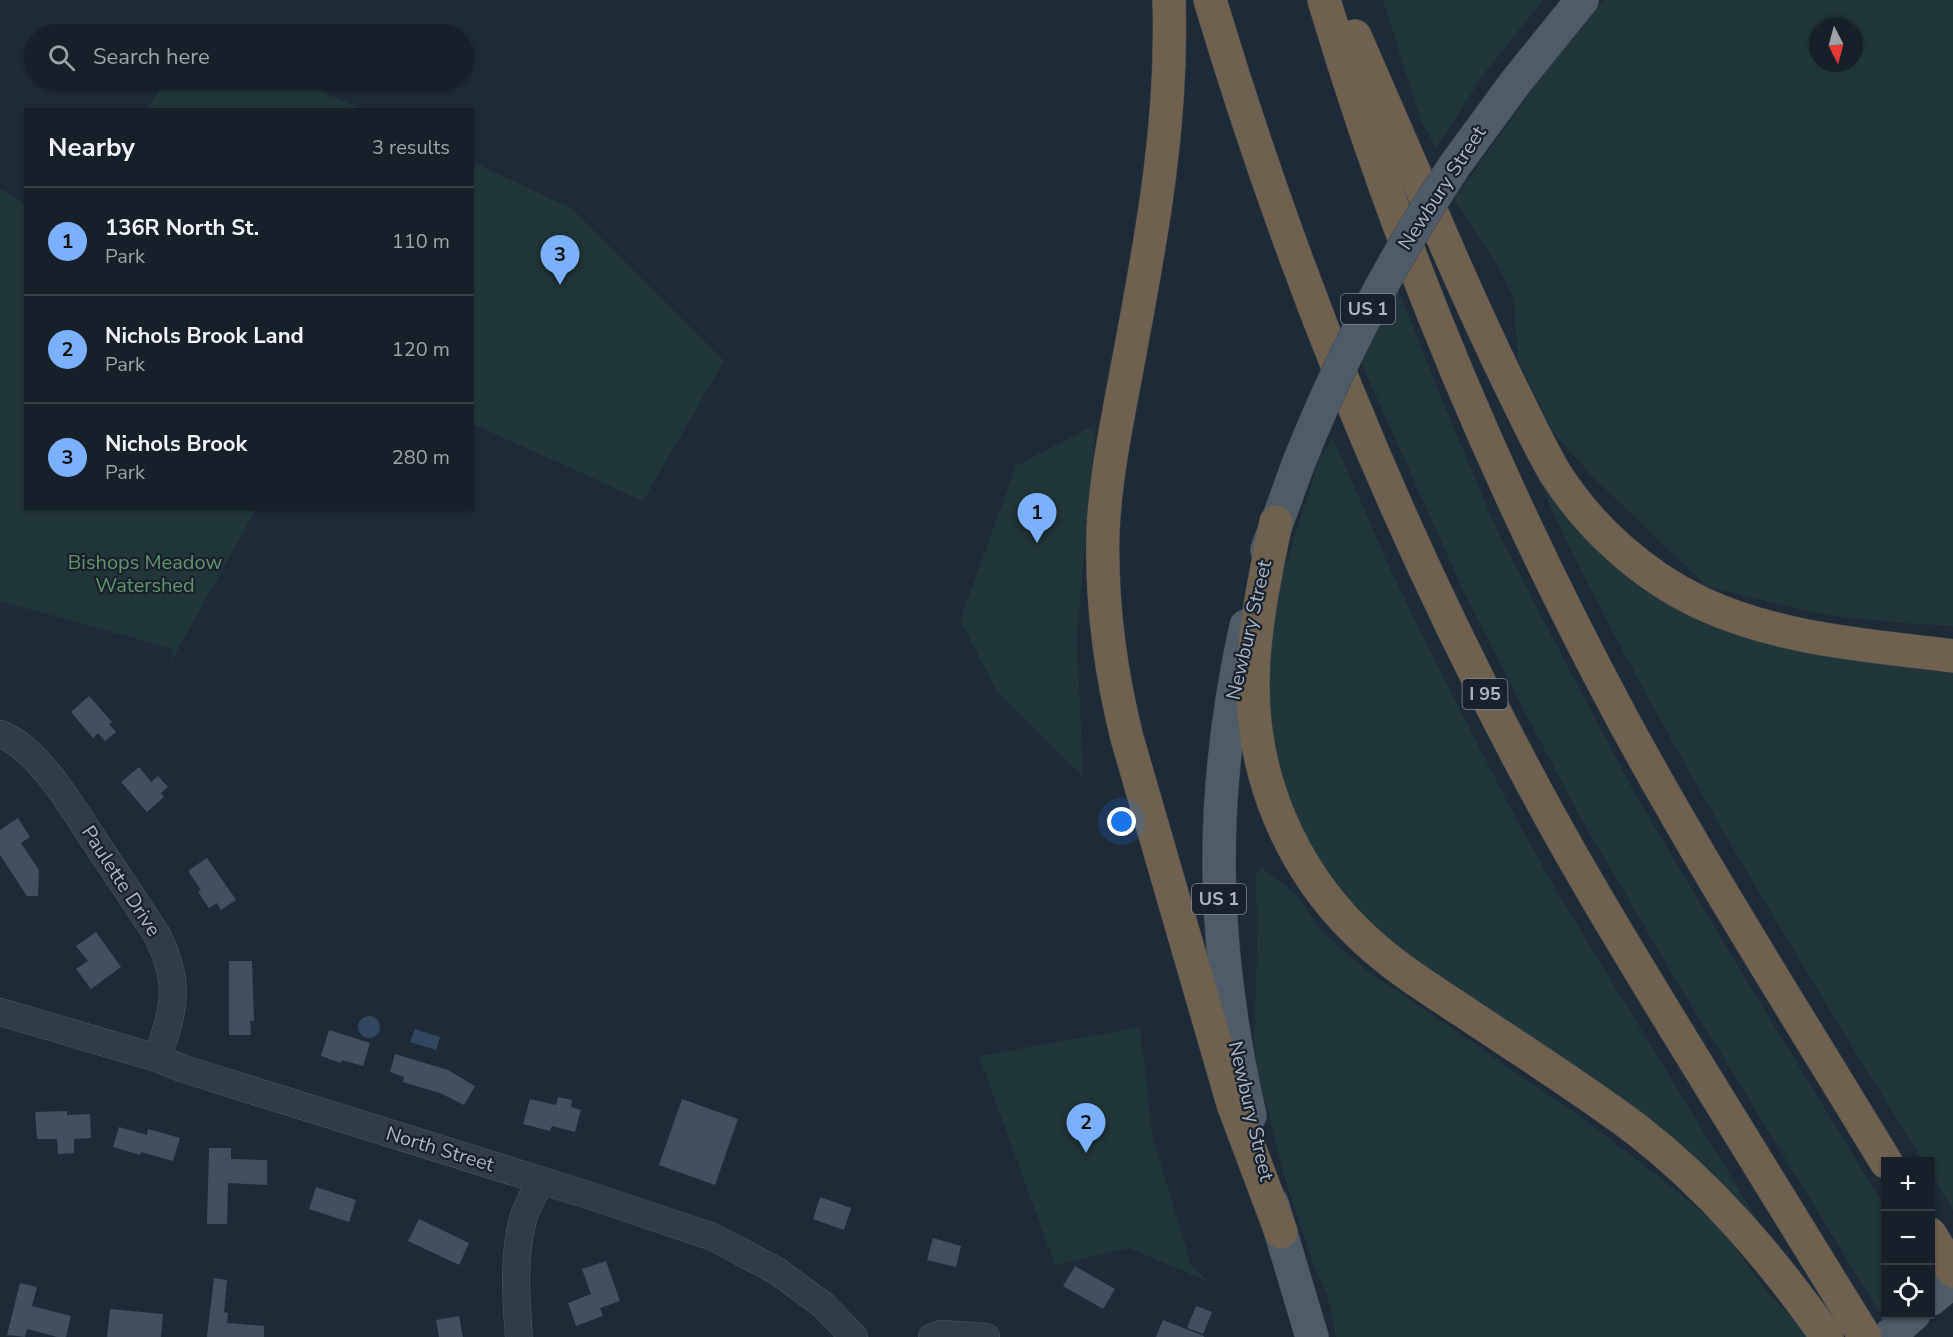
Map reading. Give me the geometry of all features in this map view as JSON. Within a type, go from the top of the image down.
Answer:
[{"type":"highway","points":[[1169,0],[1168,83],[1159,191],[1107,490],[1103,559],[1106,618],[1114,677],[1130,747],[1233,1104],[1281,1232]]},
{"type":"highway","name":"I 95","points":[[1210,0],[1258,154],[1321,328],[1374,457],[1462,647],[1526,772],[1595,895],[1865,1337]]},
{"type":"highway","points":[[1324,0],[1373,151],[1420,277],[1476,413],[1551,579],[1618,710],[1690,839],[1884,1157]]},
{"type":"highway","points":[[1339,0],[1461,279],[1528,423],[1556,474],[1588,517],[1610,539],[1654,575],[1684,594],[1730,615],[1795,635],[1953,656]]},
{"type":"highway","points":[[1276,522],[1257,624],[1253,676],[1254,717],[1258,747],[1273,803],[1285,832],[1316,884],[1356,931],[1403,971],[1604,1106],[1682,1166],[1735,1220],[1792,1289],[1827,1337]]},
{"type":"highway","points":[[1935,1242],[1953,1271]]},
{"type":"main road","name":"Newbury Street","points":[[1312,1337],[1262,1167],[1233,1032],[1222,951],[1218,858],[1223,756],[1234,688],[1255,591],[1276,522],[1337,371],[1367,310],[1418,221],[1455,165],[1515,83],[1582,0]]},
{"type":"main road","points":[[1935,1296],[1953,1281]]},
{"type":"main road","points":[[1888,1337],[1908,1319]]},
{"type":"street","name":"Paulette Drive","points":[[0,734],[10,737],[20,745],[46,772],[158,935],[169,958],[173,976],[173,996],[168,1029],[157,1058]]},
{"type":"street","name":"North Street","points":[[0,1012],[157,1058],[184,1069],[540,1180],[713,1237],[777,1271],[823,1305],[854,1337]]},
{"type":"street","points":[[519,1337],[518,1245],[524,1218],[540,1180]]},
{"type":"street","points":[[932,1337],[941,1334],[986,1337]]},
{"type":"green space","points":[[1383,0],[1543,0],[1483,75],[1436,148],[1420,118]]},
{"type":"green space","points":[[1603,0],[1953,0],[1953,626],[1826,615],[1707,587],[1592,476],[1554,434],[1518,359],[1513,297],[1497,265],[1454,199],[1550,65]]},
{"type":"green space","points":[[160,90],[318,90],[359,108],[148,108]]},
{"type":"green space","points":[[474,162],[572,209],[724,361],[643,501],[474,424]]},
{"type":"green space","name":"Bishops Meadow Watershed","points":[[0,190],[4,190],[24,203],[24,510],[255,510],[169,665],[174,649],[0,601]]},
{"type":"green space","points":[[1397,287],[1498,532],[1633,790],[1881,1200],[1881,1314],[1676,980],[1583,822],[1463,590],[1360,360]]},
{"type":"green space","points":[[1096,424],[1077,637],[1083,776],[997,692],[960,620],[1016,466]]},
{"type":"green space","points":[[1333,438],[1388,564],[1511,809],[1556,890],[1763,1229],[1399,952],[1315,864],[1281,790],[1265,706],[1273,605],[1320,457]]},
{"type":"green space","points":[[1527,453],[1643,583],[1953,668],[1953,1210],[1935,1180],[1935,1157],[1921,1157],[1743,865],[1657,714],[1557,520]]},
{"type":"green space","points":[[1262,868],[1296,894],[1322,931],[1366,970],[1574,1112],[1661,1178],[1720,1227],[1768,1293],[1808,1337],[1336,1337],[1327,1294],[1315,1268],[1282,1169],[1258,1072],[1254,1044],[1257,947],[1256,874]]},
{"type":"green space","points":[[1140,1027],[1153,1138],[1192,1267],[1209,1282],[1129,1248],[1055,1265],[979,1056]]},
{"type":"water","points":[[369,1016],[377,1019],[380,1027],[377,1035],[369,1038],[361,1035],[358,1027],[361,1019]]},
{"type":"water","points":[[415,1029],[440,1037],[436,1050],[410,1042]]},
{"type":"building","points":[[89,696],[112,722],[109,724],[116,732],[105,741],[98,733],[93,738],[71,712]]},
{"type":"building","points":[[139,767],[151,782],[158,776],[168,787],[161,793],[164,797],[147,812],[121,782]]},
{"type":"building","points":[[18,818],[30,837],[21,843],[39,870],[38,896],[27,896],[0,855],[0,830]]},
{"type":"building","points":[[207,858],[236,900],[221,910],[217,903],[209,908],[198,892],[201,890],[188,871]]},
{"type":"building","points":[[96,932],[121,967],[91,989],[76,969],[88,961],[76,946]]},
{"type":"building","points":[[229,961],[252,961],[254,1021],[250,1021],[251,1035],[229,1035]]},
{"type":"building","points":[[329,1030],[370,1043],[363,1066],[342,1060],[341,1063],[321,1056]]},
{"type":"building","points":[[395,1054],[448,1070],[475,1086],[464,1105],[440,1093],[403,1082],[404,1077],[390,1072]]},
{"type":"building","points":[[558,1097],[572,1100],[571,1107],[581,1110],[575,1132],[552,1126],[550,1131],[523,1124],[530,1099],[556,1105]]},
{"type":"building","points":[[682,1099],[738,1119],[715,1185],[659,1165]]},
{"type":"building","points":[[67,1111],[67,1115],[90,1114],[91,1138],[74,1139],[74,1153],[58,1154],[57,1139],[37,1139],[35,1112]]},
{"type":"building","points":[[119,1127],[147,1135],[148,1129],[180,1138],[173,1161],[113,1147]]},
{"type":"building","points":[[209,1148],[231,1148],[231,1159],[267,1160],[267,1185],[228,1183],[227,1224],[207,1224]]},
{"type":"building","points":[[316,1187],[356,1200],[349,1222],[309,1209]]},
{"type":"building","points":[[820,1197],[851,1208],[844,1230],[813,1219]]},
{"type":"building","points":[[419,1219],[469,1243],[459,1265],[408,1241]]},
{"type":"building","points":[[933,1238],[961,1246],[956,1267],[927,1260]]},
{"type":"building","points":[[606,1261],[620,1301],[600,1308],[603,1316],[576,1326],[568,1303],[591,1294],[582,1269]]},
{"type":"building","points":[[1075,1266],[1115,1289],[1103,1309],[1063,1286]]},
{"type":"building","points":[[214,1278],[227,1280],[224,1312],[228,1313],[227,1323],[264,1326],[264,1337],[207,1337]]},
{"type":"building","points":[[20,1283],[37,1287],[32,1306],[71,1316],[66,1337],[57,1337],[27,1329],[25,1337],[7,1335]]},
{"type":"building","points":[[1196,1306],[1212,1312],[1203,1334],[1187,1328]]},
{"type":"building","points":[[110,1309],[163,1314],[161,1337],[107,1337]]},
{"type":"building","points":[[459,1316],[463,1337],[439,1337],[436,1320]]},
{"type":"building","points":[[1163,1320],[1204,1336],[1204,1337],[1156,1337]]},
{"type":"place","name":"Nichols Brook","points":[[560,285]]},
{"type":"place","name":"136R North St.","points":[[1037,543]]},
{"type":"place","name":"Nichols Brook Land","points":[[1086,1153]]}]
